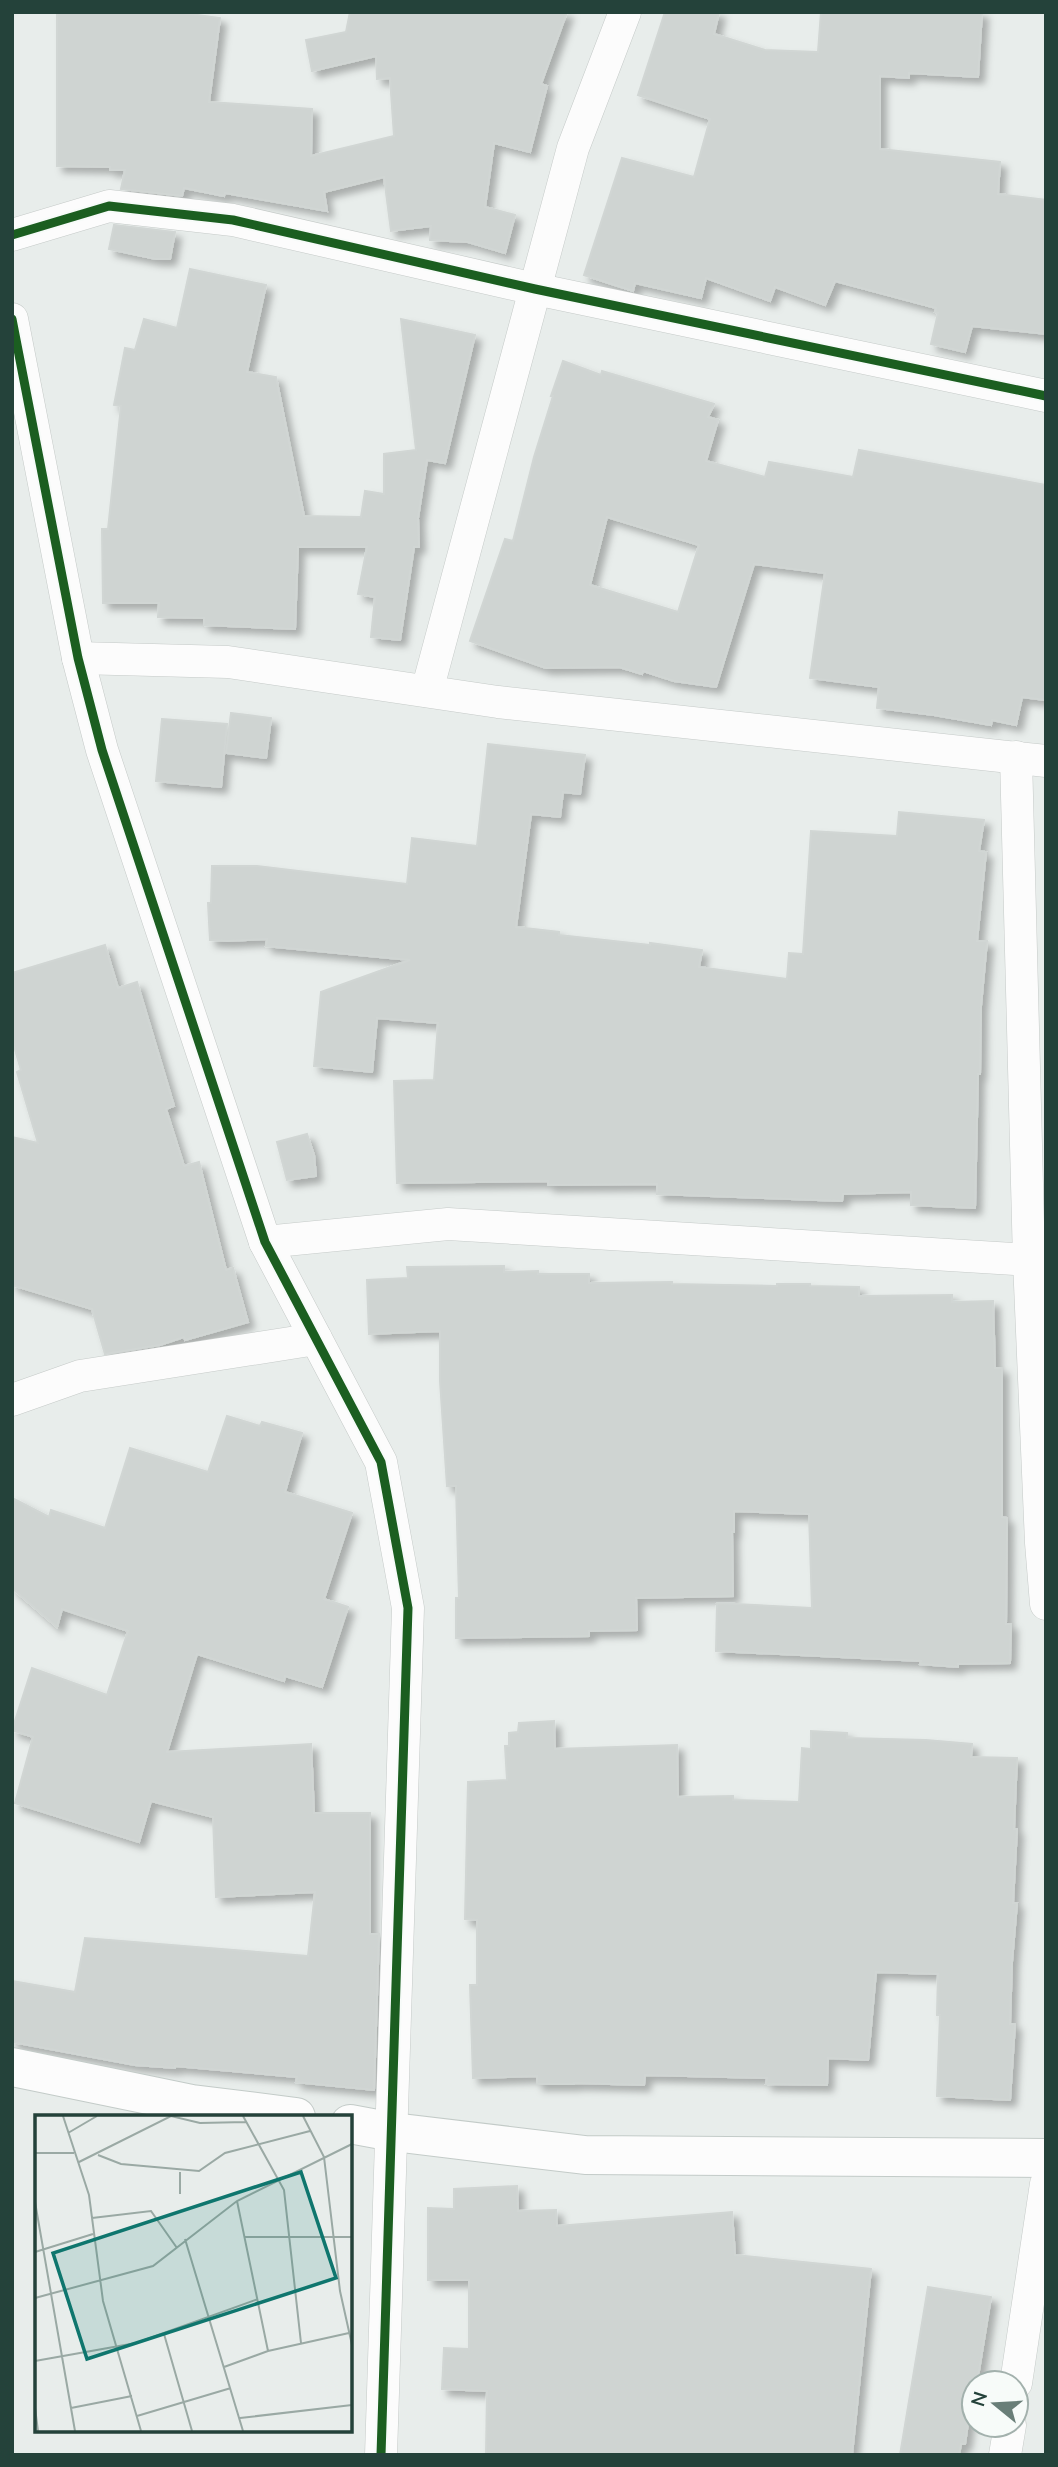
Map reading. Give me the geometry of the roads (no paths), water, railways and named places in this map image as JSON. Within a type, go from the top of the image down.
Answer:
[{"type":"main road","points":[[12,2067],[192,2104],[280,2115]]},
{"type":"main road","points":[[352,2124],[393,2132],[585,2155],[1046,2158]]},
{"type":"street","points":[[426,691],[573,148],[625,12]]},
{"type":"street","points":[[12,235],[109,206],[233,220],[535,289],[1046,396]]},
{"type":"street","points":[[12,319],[78,658],[102,750],[265,1242],[381,1462],[408,1608],[381,2455]]},
{"type":"street","points":[[78,658],[229,662],[511,703],[1031,759],[1041,1543],[1046,1604]]},
{"type":"street","points":[[265,1242],[448,1224],[1037,1261]]},
{"type":"street","points":[[12,1400],[80,1376],[316,1339]]},
{"type":"street","points":[[1018,2369],[1046,2184]]}]
